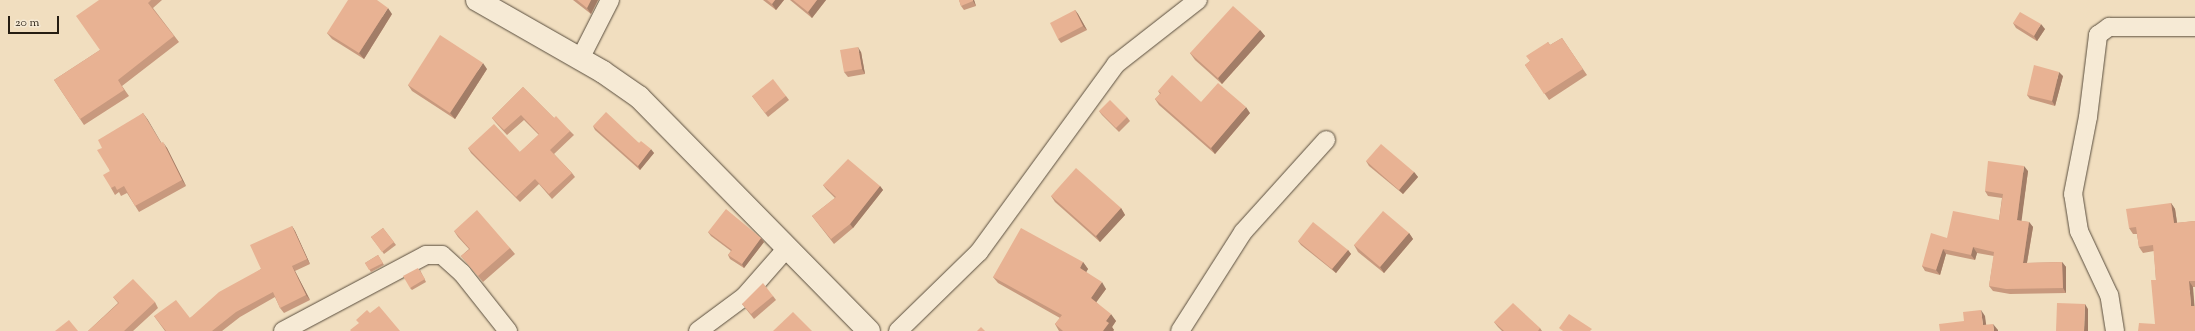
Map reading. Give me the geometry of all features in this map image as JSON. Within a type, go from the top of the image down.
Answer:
[{"type":"street","points":[[477,0],[580,59],[639,97],[869,331]]},
{"type":"street","points":[[580,59],[610,0]]},
{"type":"street","points":[[898,331],[979,252],[1116,64],[1198,0]]},
{"type":"street","points":[[2115,331],[2109,295],[2079,231],[2073,194],[2088,117],[2098,35],[2109,27],[2195,27]]},
{"type":"street","points":[[1180,331],[1242,232],[1326,140]]},
{"type":"street","points":[[698,331],[744,297],[786,248]]},
{"type":"street","points":[[283,331],[426,255],[442,255],[462,273],[508,331]]},
{"type":"building","points":[[99,0],[151,0],[148,3],[174,36],[118,80],[124,90],[80,119],[54,80],[100,50],[76,16]]},
{"type":"building","points":[[348,0],[377,0],[388,8],[359,53],[327,33]]},
{"type":"building","points":[[577,0],[591,0],[587,8]]},
{"type":"building","points":[[767,0],[775,0],[772,4]]},
{"type":"building","points":[[793,0],[817,0],[808,12]]},
{"type":"building","points":[[959,0],[973,0],[973,1],[961,6]]},
{"type":"building","points":[[1233,6],[1260,30],[1218,78],[1190,53]]},
{"type":"building","points":[[1075,10],[1083,26],[1058,39],[1050,23]]},
{"type":"building","points":[[2020,12],[2041,24],[2034,36],[2013,23]]},
{"type":"building","points":[[440,35],[483,63],[450,113],[408,85]]},
{"type":"building","points":[[1562,38],[1583,69],[1544,94],[1525,65],[1530,61],[1526,56],[1548,42],[1550,45]]},
{"type":"building","points":[[858,47],[862,69],[844,72],[840,50]]},
{"type":"building","points":[[2034,65],[2059,72],[2052,101],[2027,95]]},
{"type":"building","points":[[1172,75],[1201,102],[1218,83],[1246,107],[1211,148],[1155,99],[1161,93],[1158,91]]},
{"type":"building","points":[[773,79],[786,96],[765,113],[752,96]]},
{"type":"building","points":[[523,87],[554,118],[556,116],[570,131],[550,150],[572,173],[549,194],[535,179],[516,197],[468,148],[494,124],[520,152],[539,134],[521,115],[504,130],[492,118]]},
{"type":"building","points":[[1110,100],[1127,117],[1116,128],[1099,111]]},
{"type":"building","points":[[606,112],[639,143],[641,141],[651,149],[638,166],[593,126]]},
{"type":"building","points":[[143,113],[161,143],[163,142],[182,180],[135,206],[124,186],[117,190],[115,186],[111,188],[103,175],[110,171],[97,150],[102,148],[98,140]]},
{"type":"building","points":[[1381,144],[1414,172],[1399,190],[1366,161]]},
{"type":"building","points":[[848,159],[880,186],[850,224],[831,239],[812,216],[836,197],[823,185]]},
{"type":"building","points":[[1988,161],[2024,166],[2017,220],[2029,222],[2023,263],[2062,262],[2063,288],[2006,289],[1989,286],[1994,252],[1973,247],[1971,255],[1943,249],[1936,270],[1922,266],[1931,233],[1947,238],[1953,211],[1999,220],[2003,194],[1985,191]]},
{"type":"building","points":[[1076,168],[1121,208],[1096,236],[1051,196]]},
{"type":"building","points":[[2171,203],[2174,223],[2195,221],[2195,281],[2189,281],[2191,306],[2195,306],[2195,331],[2138,331],[2139,323],[2155,324],[2151,280],[2156,280],[2153,245],[2139,247],[2136,227],[2129,228],[2126,209]]},
{"type":"building","points":[[726,209],[761,238],[742,264],[728,255],[732,250],[708,232]]},
{"type":"building","points":[[477,210],[510,248],[478,276],[461,256],[470,249],[454,231]]},
{"type":"building","points":[[1383,211],[1409,233],[1380,267],[1354,245]]},
{"type":"building","points":[[1313,222],[1348,250],[1332,269],[1298,241]]},
{"type":"building","points":[[292,226],[307,259],[292,266],[306,295],[280,308],[273,292],[236,312],[212,331],[166,331],[154,316],[176,300],[190,318],[219,292],[261,269],[250,245]]},
{"type":"building","points":[[383,228],[394,242],[382,252],[371,237]]},
{"type":"building","points":[[1021,228],[1083,262],[1080,268],[1102,282],[1091,298],[1111,314],[1106,321],[1109,323],[1103,331],[1063,331],[1055,324],[1062,315],[993,277]]},
{"type":"building","points":[[378,255],[383,263],[369,270],[365,263]]},
{"type":"building","points":[[418,268],[425,279],[410,288],[403,276]]},
{"type":"building","points":[[133,279],[155,302],[124,331],[88,331],[119,303],[113,297]]},
{"type":"building","points":[[763,283],[773,296],[751,314],[742,304]]},
{"type":"building","points":[[1513,303],[1540,328],[1538,331],[1504,331],[1494,322]]},
{"type":"building","points":[[2057,303],[2085,304],[2084,331],[2056,331]]},
{"type":"building","points":[[379,306],[400,331],[350,330],[359,323],[356,320],[367,310],[370,313]]},
{"type":"building","points":[[1981,310],[1983,325],[1993,324],[1994,331],[1940,331],[1939,324],[1964,321],[1963,312]]},
{"type":"building","points":[[793,312],[812,331],[773,331]]},
{"type":"building","points":[[1569,314],[1592,329],[1590,331],[1563,331],[1559,328]]},
{"type":"building","points":[[69,320],[78,331],[55,331]]},
{"type":"building","points":[[981,327],[985,331],[977,331]]}]
